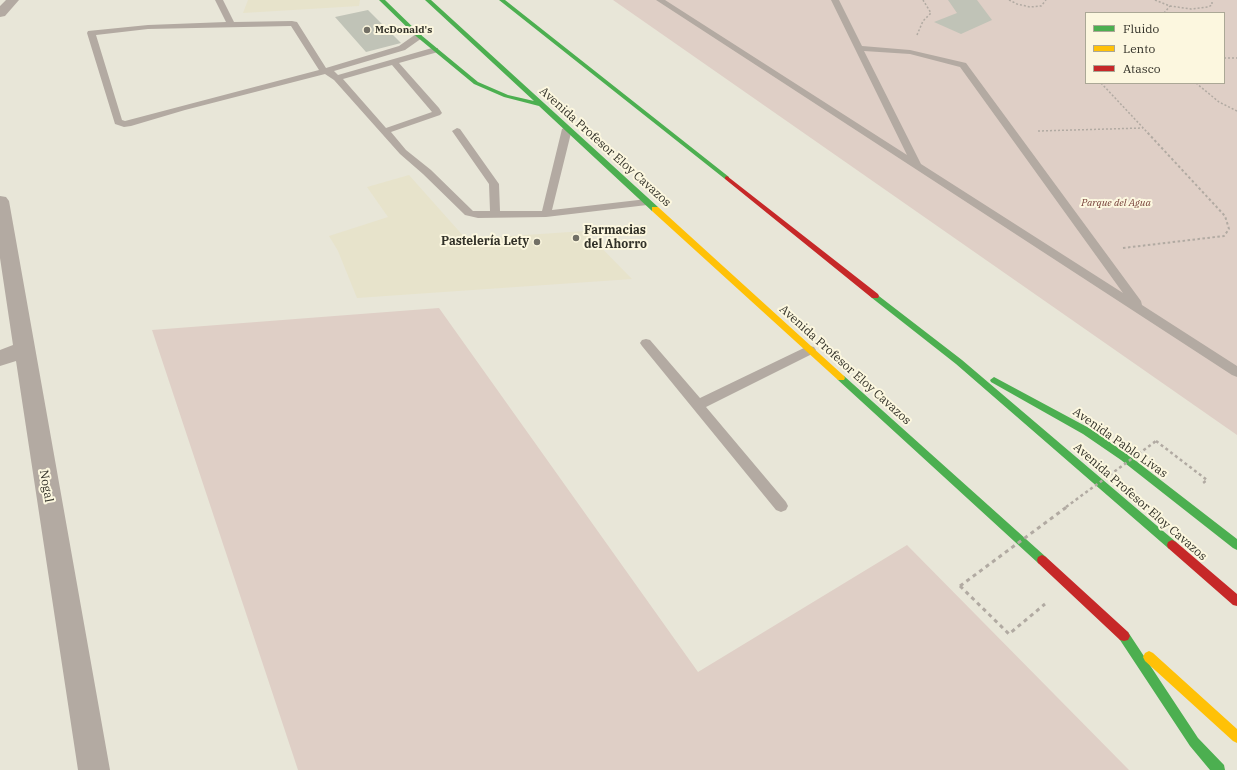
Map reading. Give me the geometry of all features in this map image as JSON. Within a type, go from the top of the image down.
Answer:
[{"type":"main road","points":[[382,0],[419,36],[476,83],[506,96],[540,104]]},
{"type":"main road","name":"Avenida Profesor Eloy Cavazos","points":[[428,0],[567,129],[1127,638],[1194,742],[1219,770]]},
{"type":"main road","name":"Avenida Profesor Eloy Cavazos","points":[[502,0],[959,362],[1237,601]]},
{"type":"main road","name":"Avenida Pablo Livas","points":[[959,362],[1086,431],[1124,457],[1237,545]]},
{"type":"main road","points":[[1127,638],[1237,737]]},
{"type":"street","points":[[0,12],[13,0]]},
{"type":"street","name":"Nogal","points":[[0,201],[23,350],[94,770]]},
{"type":"street","points":[[0,358],[23,350]]},
{"type":"lane","points":[[219,0],[231,24]]},
{"type":"lane","points":[[660,0],[1237,372]]},
{"type":"lane","points":[[835,0],[917,166]]},
{"type":"lane","points":[[419,36],[402,48],[326,71],[124,124],[118,122],[91,33],[148,27],[292,23],[321,68],[326,71],[337,78],[386,131],[403,152],[469,213],[478,215],[546,214],[647,202]]},
{"type":"lane","points":[[860,48],[910,52],[963,65],[1142,311]]},
{"type":"lane","points":[[337,78],[435,50]]},
{"type":"lane","points":[[386,131],[437,113],[394,62]]},
{"type":"lane","points":[[546,214],[567,129]]},
{"type":"lane","points":[[457,131],[494,184],[495,214]]},
{"type":"lane","points":[[646,343],[781,506]]},
{"type":"lane","points":[[698,405],[810,350]]},
{"type":"path","points":[[910,52],[923,21],[931,13],[923,0]]},
{"type":"path","points":[[1009,0],[1017,4],[1030,7],[1041,6],[1046,0]]},
{"type":"path","points":[[1155,0],[1170,6],[1191,9],[1201,9],[1212,5],[1212,0]]},
{"type":"path","points":[[1165,12],[1170,6]]},
{"type":"path","points":[[1225,58],[1237,58]]},
{"type":"path","points":[[1098,251],[1224,236],[1229,229],[1225,216],[1102,84]]},
{"type":"path","points":[[1197,84],[1219,102],[1237,111]]},
{"type":"path","points":[[1011,131],[1143,128]]},
{"type":"path","points":[[1069,585],[1009,634],[960,586],[1156,441],[1207,480]]},
{"type":"shaded area","points":[[248,0],[360,0],[359,6],[243,13]]},
{"type":"shaded area","points":[[409,175],[466,239],[585,231],[632,279],[357,298],[338,251],[329,236],[388,217],[367,187]]},
{"type":"green space","name":"Parque del Agua","points":[[613,0],[1237,0],[1237,435]]},
{"type":"green space","points":[[439,308],[698,672],[907,545],[1129,770],[298,770],[152,330]]},
{"type":"building","points":[[948,0],[977,0],[992,20],[961,34],[934,22],[957,13]]},
{"type":"building","name":"McDonald's","points":[[368,10],[401,43],[366,52],[335,17]]},
{"type":"traffic: fast","points":[[382,0],[419,36],[476,83],[506,96],[538,104]]},
{"type":"traffic: fast","points":[[428,0],[655,209]]},
{"type":"traffic: fast","points":[[502,0],[727,178]]},
{"type":"traffic: fast","points":[[875,296],[959,362],[1172,545]]},
{"type":"traffic: fast","points":[[841,378],[1042,560]]},
{"type":"traffic: fast","points":[[994,380],[1086,431],[1124,457],[1237,545]]},
{"type":"traffic: fast","points":[[1124,636],[1194,742],[1219,770]]},
{"type":"traffic: slow","points":[[655,209],[841,378]]},
{"type":"traffic: slow","points":[[1149,657],[1237,737]]},
{"type":"traffic: jam","points":[[727,178],[875,296]]},
{"type":"traffic: jam","points":[[1172,545],[1237,601]]},
{"type":"traffic: jam","points":[[1042,560],[1124,636]]},
{"type":"place","name":"McDonald's","points":[[367,30]]},
{"type":"place","name":"Farmacias del Ahorro","points":[[576,238]]},
{"type":"place","name":"Pastelería Lety","points":[[537,242]]}]
